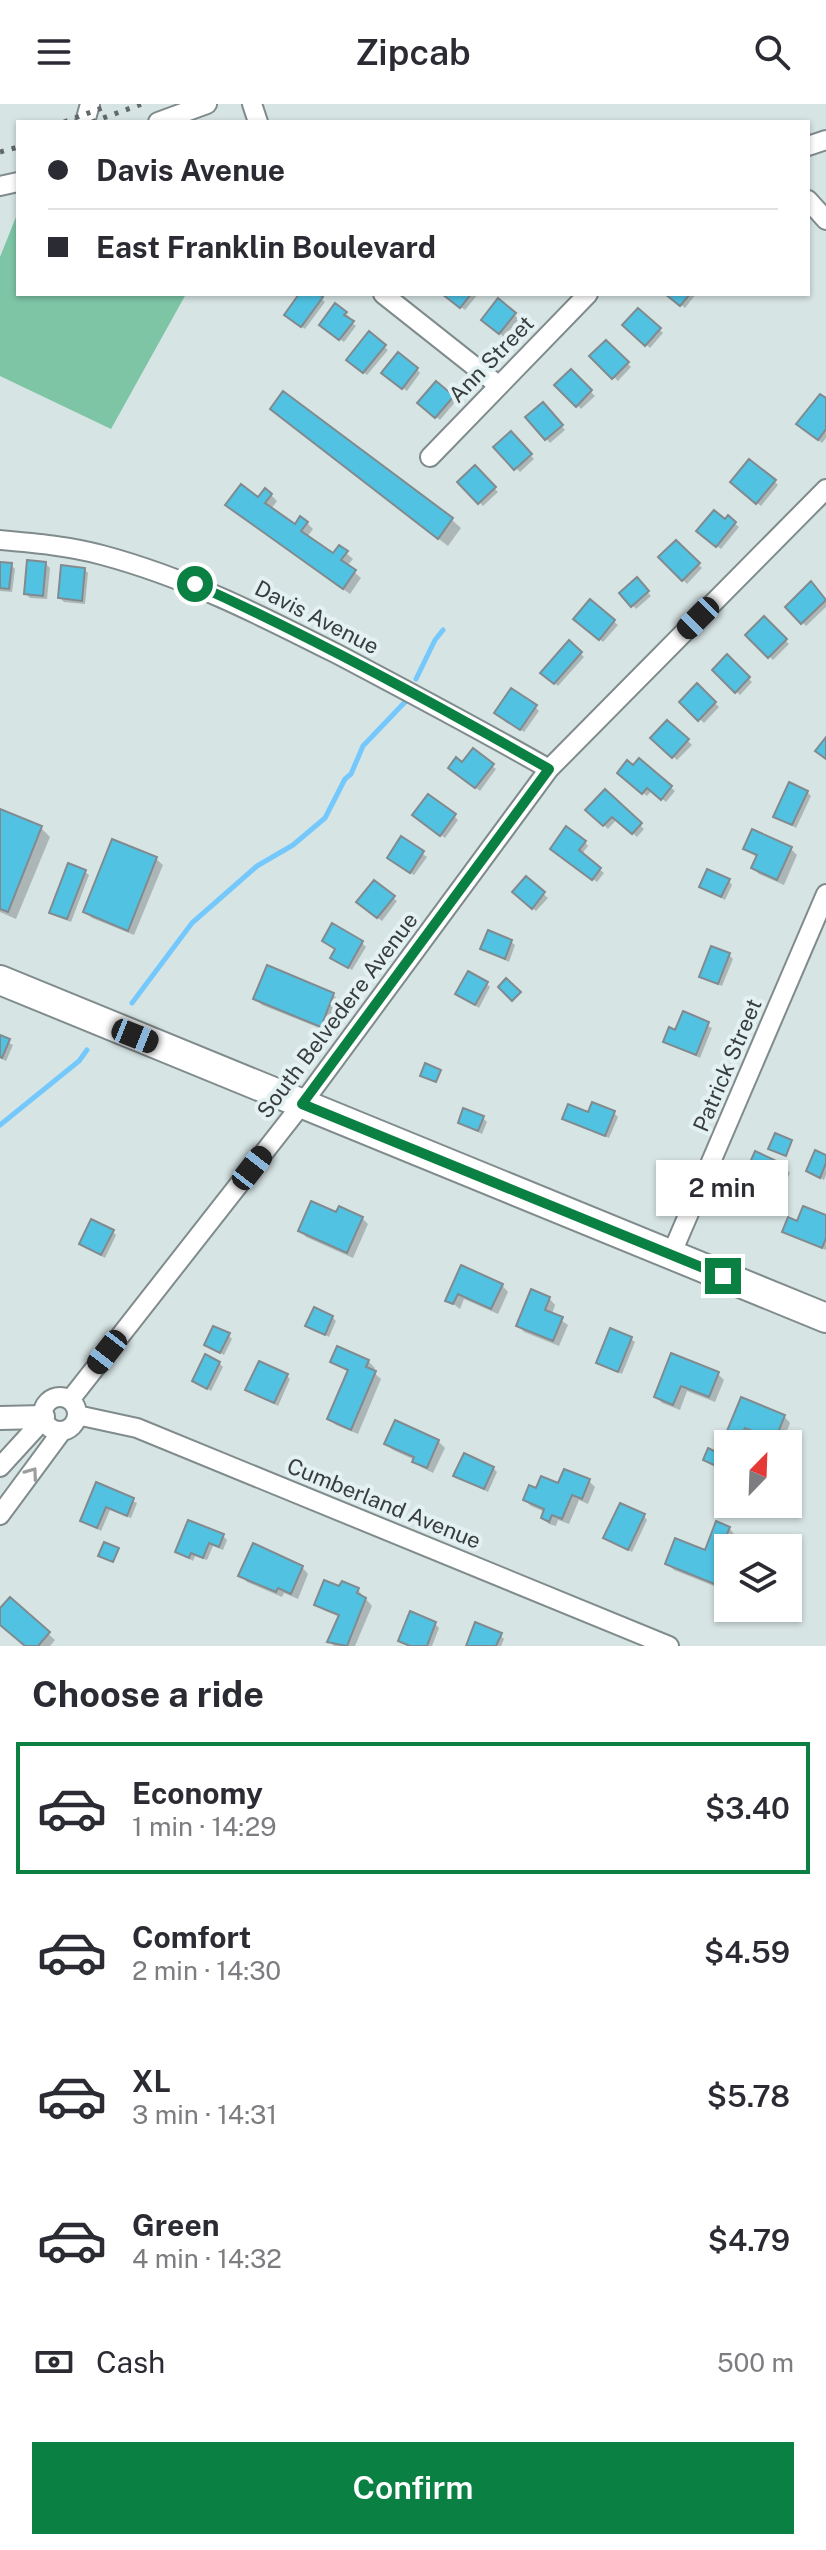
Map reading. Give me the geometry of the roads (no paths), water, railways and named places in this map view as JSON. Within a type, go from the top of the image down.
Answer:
[{"type":"main road","points":[[0,980],[826,1318]]},
{"type":"street","points":[[163,120],[207,104]]},
{"type":"street","points":[[810,202],[826,220]]},
{"type":"street","points":[[386,296],[498,385]]},
{"type":"street","name":"Ann Street","points":[[430,457],[586,296]]},
{"type":"street","name":"South Belvedere Avenue","points":[[74,1407],[549,769],[826,489]]},
{"type":"street","name":"Davis Avenue","points":[[0,540],[99,554],[195,584],[392,683],[549,769]]},
{"type":"street","name":"Patrick Street","points":[[671,1255],[826,894]]},
{"type":"street","points":[[59,1397],[74,1407],[71,1428],[62,1431],[51,1429],[43,1418],[43,1409],[49,1400],[59,1397]]},
{"type":"street","name":"Cumberland Avenue","points":[[74,1407],[137,1428],[669,1646]]},
{"type":"street","points":[[0,1418],[43,1418]]},
{"type":"street","points":[[0,1467],[43,1418]]},
{"type":"street","points":[[0,1515],[62,1431]]},
{"type":"waterway","points":[[416,679],[443,630]]},
{"type":"waterway","points":[[132,1003],[192,923],[257,866],[293,845],[325,818],[345,779],[351,774],[363,746],[405,702]]},
{"type":"waterway","points":[[0,1125],[79,1061],[87,1050]]},
{"type":"railway","points":[[98,120],[142,104]]},
{"type":"railway","points":[[69,120],[102,108]]},
{"type":"railway","points":[[0,152],[16,148]]}]
